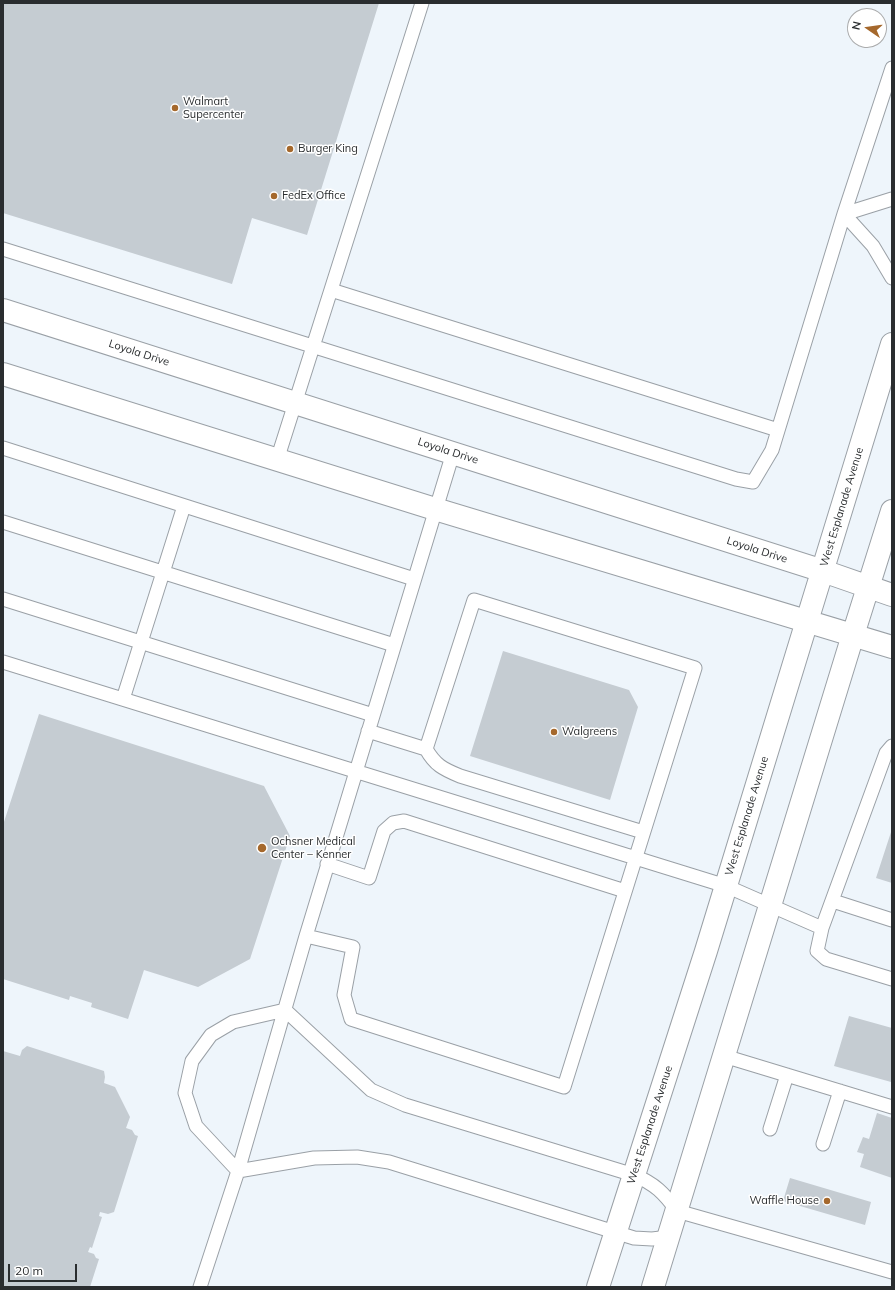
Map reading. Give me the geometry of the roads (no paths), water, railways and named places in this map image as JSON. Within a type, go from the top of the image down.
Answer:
[{"type":"main road","name":"Loyola Drive","points":[[3,310],[823,571],[892,595]]},
{"type":"main road","name":"West Esplanade Avenue","points":[[598,1287],[726,886],[892,344]]},
{"type":"main road","points":[[3,374],[435,509],[892,647]]},
{"type":"main road","points":[[653,1287],[892,511]]},
{"type":"lane","points":[[277,460],[422,3]]},
{"type":"lane","points":[[3,249],[736,479],[753,482],[772,450],[844,214],[892,68]]},
{"type":"lane","points":[[844,214],[892,199]]},
{"type":"lane","points":[[844,214],[873,246],[892,278]]},
{"type":"lane","points":[[331,290],[778,430]]},
{"type":"lane","points":[[3,448],[414,579]]},
{"type":"lane","points":[[200,1287],[238,1171],[327,864],[452,453]]},
{"type":"lane","points":[[123,699],[184,506]]},
{"type":"lane","points":[[3,522],[163,571],[394,645]]},
{"type":"lane","points":[[3,599],[373,715]]},
{"type":"lane","points":[[306,936],[352,947],[344,995],[351,1019],[564,1087],[695,668],[474,600],[426,749]]},
{"type":"lane","points":[[3,662],[726,886],[822,928]]},
{"type":"lane","points":[[368,731],[426,749],[433,761],[445,770],[460,776],[643,832]]},
{"type":"lane","points":[[892,746],[886,753],[822,928],[817,951],[826,959],[892,979]]},
{"type":"lane","points":[[327,864],[369,878],[384,831],[393,823],[404,821],[625,891]]},
{"type":"lane","points":[[833,901],[892,920]]},
{"type":"lane","points":[[285,1010],[371,1090],[405,1105],[634,1175],[649,1182],[664,1193],[677,1211],[892,1272]]},
{"type":"lane","points":[[238,1171],[196,1126],[186,1093],[192,1061],[211,1035],[233,1022],[285,1010]]},
{"type":"lane","points":[[724,1056],[892,1107]]},
{"type":"lane","points":[[770,1129],[787,1075]]},
{"type":"lane","points":[[823,1144],[840,1091]]},
{"type":"lane","points":[[238,1171],[314,1158],[357,1157],[390,1162],[634,1238],[652,1239],[669,1237]]},
{"type":"place","name":"Walmart Supercenter","points":[[175,108]]},
{"type":"place","name":"Burger King","points":[[290,149]]},
{"type":"place","name":"FedEx Office","points":[[274,196]]},
{"type":"place","name":"Walgreens","points":[[554,732]]},
{"type":"place","name":"Ochsner Medical Center – Kenner","points":[[262,848]]},
{"type":"place","name":"Waffle House","points":[[827,1201]]}]
